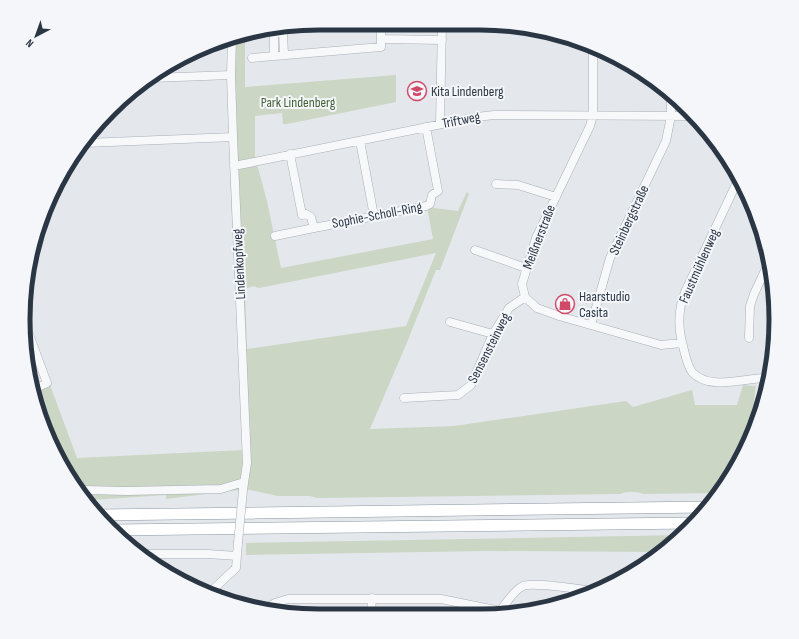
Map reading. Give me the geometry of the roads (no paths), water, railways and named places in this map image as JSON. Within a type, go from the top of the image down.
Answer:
[{"type":"highway","points":[[107,515],[699,507]]},
{"type":"highway","points":[[121,530],[686,522]]},
{"type":"street","points":[[252,58],[381,47],[381,30]]},
{"type":"street","points":[[440,124],[442,30]]},
{"type":"street","points":[[280,32],[283,33],[284,55]]},
{"type":"street","points":[[274,34],[274,56]]},
{"type":"street","points":[[381,39],[442,40]]},
{"type":"street","name":"Lindenkopfweg","points":[[216,590],[236,568],[247,463],[234,166],[231,75],[232,43]]},
{"type":"street","name":"Meißnerstraße","points":[[525,297],[522,284],[536,238],[590,126],[593,115],[593,53]]},
{"type":"street","points":[[161,78],[231,75]]},
{"type":"street","name":"Steinbergstraße","points":[[591,325],[610,258],[666,141],[671,116],[671,103]]},
{"type":"street","name":"Triftweg","points":[[234,166],[472,117],[494,115],[685,116]]},
{"type":"street","name":"Sophie-Scholl-Ring","points":[[275,236],[430,204],[432,195],[438,191],[426,127]]},
{"type":"street","points":[[90,143],[233,137]]},
{"type":"street","points":[[360,141],[374,216]]},
{"type":"street","name":"Sophie-Scholl-Ring","points":[[290,154],[302,215],[308,215],[311,218],[314,228]]},
{"type":"street","points":[[496,184],[518,185],[556,196]]},
{"type":"street","name":"Faustmühlenweg","points":[[736,185],[681,302],[679,315],[682,343],[692,371],[700,379],[716,382],[735,382],[763,378]]},
{"type":"street","points":[[475,250],[526,268]]},
{"type":"street","points":[[749,338],[750,306],[765,271]]},
{"type":"street","points":[[525,297],[537,308],[559,316],[661,345],[682,343]]},
{"type":"street","name":"Sensensteinweg","points":[[404,398],[458,395],[468,389],[493,334],[509,308],[525,297]]},
{"type":"street","points":[[450,322],[493,334]]},
{"type":"street","points":[[31,340],[47,382],[38,387]]},
{"type":"street","points":[[86,490],[126,491],[221,489],[244,486]]},
{"type":"street","points":[[150,554],[208,554],[237,556]]},
{"type":"street","points":[[503,608],[523,586],[548,586],[583,590]]},
{"type":"street","points":[[371,609],[372,598]]},
{"type":"street","points":[[272,605],[288,599],[441,599],[482,609]]},
{"type":"place","name":"Kita Lindenberg","points":[[417,91]]},
{"type":"place","name":"Haarstudio Casita","points":[[565,304]]},
{"type":"park label","name":"Park Lindenberg","points":[[298,102]]}]
